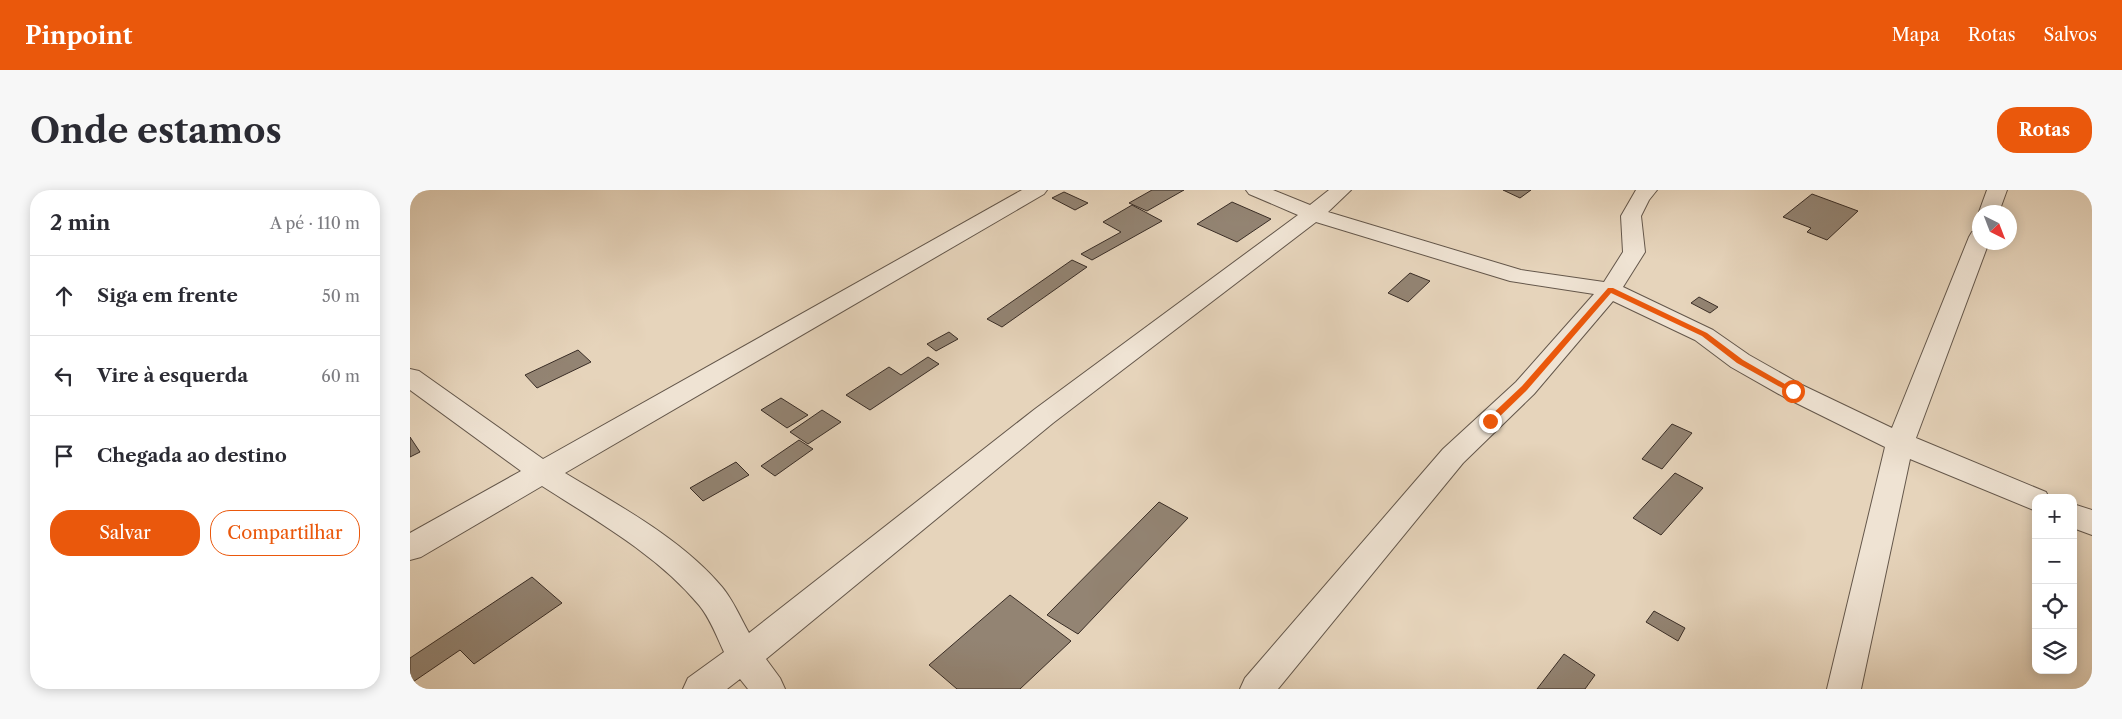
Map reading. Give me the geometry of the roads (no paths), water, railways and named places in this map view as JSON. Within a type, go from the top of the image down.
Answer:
[{"type":"street","points":[[410,548],[1037,190]]},
{"type":"street","points":[[1256,190],[1313,214],[1518,276],[1610,290],[1704,335],[1740,361],[1793,391],[1900,443],[2032,498]]},
{"type":"street","points":[[700,689],[744,657],[1044,416],[1313,214],[1341,190]]},
{"type":"street","points":[[1257,689],[1453,456],[1525,388],[1610,290],[1634,252],[1631,216],[1640,198],[1647,190]]},
{"type":"street","points":[[1992,205],[1997,190]]},
{"type":"street","points":[[1844,689],[1900,443],[1975,250]]},
{"type":"street","points":[[410,377],[543,473],[629,527],[678,563],[712,597],[744,657],[768,689]]},
{"type":"street","points":[[2077,517],[2092,523]]}]
